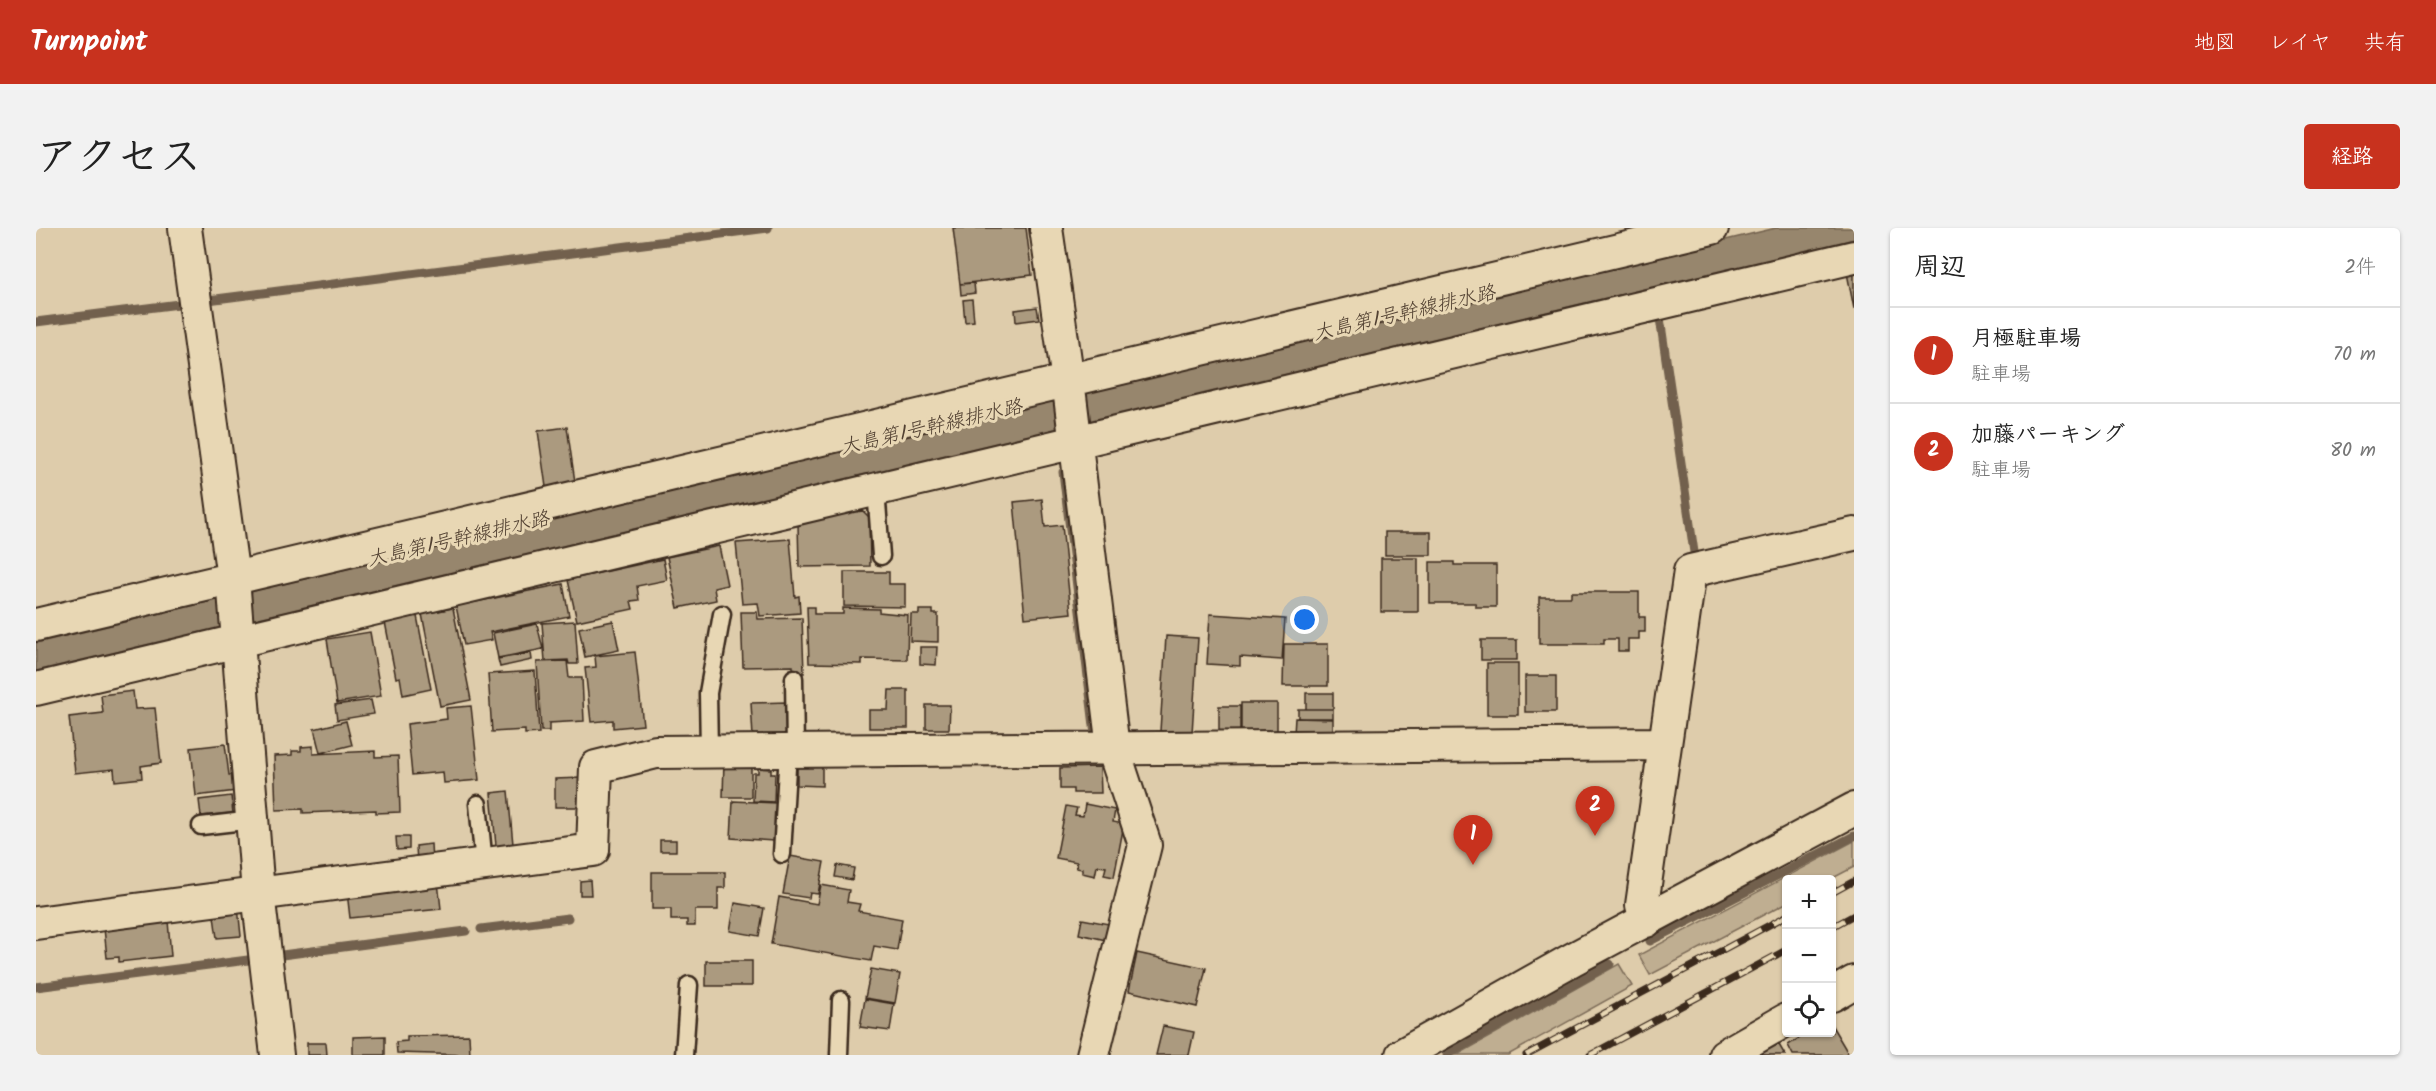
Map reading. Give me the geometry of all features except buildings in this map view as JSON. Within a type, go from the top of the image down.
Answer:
[{"type":"street","points":[[185,228],[233,582],[258,893],[277,1055]]},
{"type":"street","points":[[1046,228],[1113,748],[1145,845],[1093,1055]]},
{"type":"street","points":[[36,625],[233,582],[1713,228]]},
{"type":"street","points":[[36,689],[238,635],[876,489],[1074,436],[1854,257]]},
{"type":"street","points":[[1646,921],[1642,905],[1690,571],[1854,534]]},
{"type":"street","points":[[36,923],[593,850],[596,767],[656,752],[1665,744]]},
{"type":"street","points":[[1402,1055],[1854,809]]},
{"type":"street","points":[[1836,993],[1854,982]]},
{"type":"street","points":[[1725,1055],[1782,1022]]},
{"type":"lane","points":[[876,489],[881,556]]},
{"type":"lane","points":[[710,751],[708,693],[722,614]]},
{"type":"lane","points":[[782,854],[792,751],[794,678]]},
{"type":"lane","points":[[478,804],[484,864]]},
{"type":"lane","points":[[201,826],[253,820]]},
{"type":"lane","points":[[684,1055],[689,985]]},
{"type":"lane","points":[[839,1055],[841,1000]]},
{"type":"shaded area","points":[[1776,228],[1854,228],[1854,239],[36,671],[36,643]]},
{"type":"shaded area","points":[[1854,841],[1854,867],[1836,876],[1790,875]]},
{"type":"shaded area","points":[[1782,879],[1782,905],[1650,975],[1639,955]]},
{"type":"shaded area","points":[[1619,964],[1632,986],[1508,1055],[1457,1055]]},
{"type":"waterway","points":[[208,300],[768,228]]},
{"type":"waterway","points":[[36,322],[179,304]]},
{"type":"waterway","points":[[1660,318],[1695,559]]},
{"type":"waterway","points":[[1063,472],[1095,734]]},
{"type":"waterway","points":[[1650,941],[1854,836]]},
{"type":"waterway","points":[[481,929],[568,918]]},
{"type":"waterway","points":[[282,955],[466,931]]},
{"type":"waterway","points":[[36,987],[256,959]]},
{"type":"waterway","points":[[1447,1055],[1610,964]]},
{"type":"railway","points":[[1836,891],[1854,881]]},
{"type":"railway","points":[[1836,925],[1854,915]]},
{"type":"railway","points":[[1526,1055],[1782,918]]},
{"type":"railway","points":[[1590,1055],[1782,952]]},
{"type":"place","name":"加藤パーキング","points":[[1595,836]]},
{"type":"place","name":"月極駐車場","points":[[1473,865]]},
{"type":"water label","name":"大島第1号幹線排水路","points":[[1404,312]]},
{"type":"water label","name":"大島第1号幹線排水路","points":[[931,426]]},
{"type":"water label","name":"大島第1号幹線排水路","points":[[458,538]]}]
